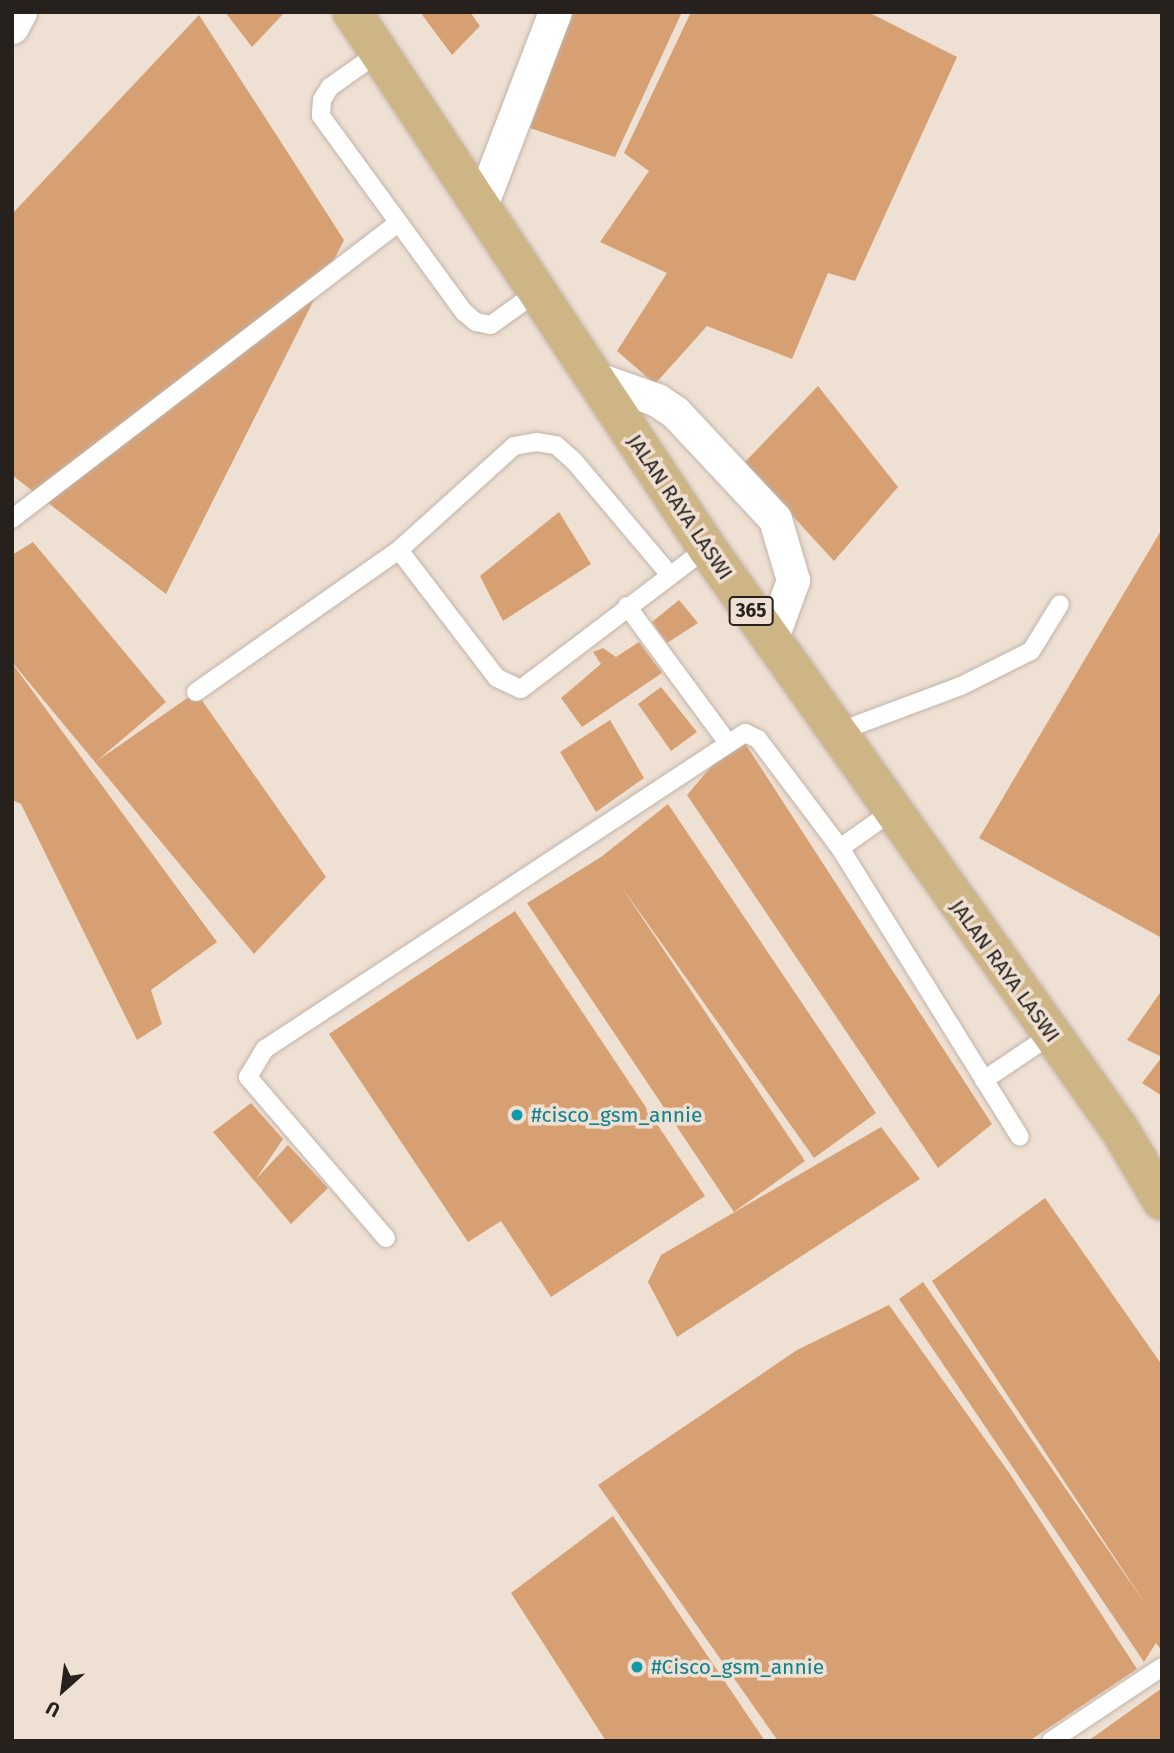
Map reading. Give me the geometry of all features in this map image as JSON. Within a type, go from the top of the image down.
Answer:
[{"type":"main road","name":"JALAN RAYA LASWI","points":[[352,12],[707,548],[891,812],[1119,1129],[1162,1201]]},
{"type":"street","points":[[12,27],[20,12]]},
{"type":"street","points":[[480,208],[555,12]]},
{"type":"street","points":[[595,378],[657,400],[675,412],[775,519],[793,580],[771,639]]},
{"type":"lane","points":[[378,53],[330,87],[321,100],[321,116],[397,224],[476,322],[491,325],[537,292]]},
{"type":"lane","points":[[12,519],[397,224]]},
{"type":"lane","points":[[197,692],[399,550],[514,446],[536,442],[556,445],[574,461],[670,575]]},
{"type":"lane","points":[[399,550],[497,678],[521,689],[707,548]]},
{"type":"lane","points":[[835,733],[961,687],[1031,650],[1060,604]]},
{"type":"lane","points":[[627,607],[728,743]]},
{"type":"lane","points":[[386,1237],[248,1077],[265,1049],[745,733],[758,739],[840,848],[1020,1137]]},
{"type":"lane","points":[[840,848],[891,812]]},
{"type":"lane","points":[[984,1080],[1051,1035]]},
{"type":"lane","points":[[1051,1741],[1162,1667]]},
{"type":"building","points":[[225,12],[285,12],[252,47]]},
{"type":"building","points":[[420,12],[470,12],[480,26],[452,55]]},
{"type":"building","points":[[572,12],[682,12],[615,157],[530,128]]},
{"type":"building","points":[[691,12],[868,12],[957,57],[855,281],[828,273],[792,359],[707,326],[655,384],[617,351],[667,273],[600,242],[649,171],[624,153]]},
{"type":"building","points":[[199,15],[344,240],[166,594],[12,475],[12,214]]},
{"type":"building","points":[[818,386],[898,487],[834,561],[744,463]]},
{"type":"building","points":[[559,512],[591,564],[503,621],[480,576]]},
{"type":"building","points":[[1162,529],[1162,938],[979,838]]},
{"type":"building","points":[[33,542],[166,702],[97,761],[196,692],[326,877],[254,954],[12,662],[12,555]]},
{"type":"building","points":[[679,600],[698,623],[667,643],[652,622]]},
{"type":"building","points":[[639,642],[662,673],[582,727],[561,698],[601,664],[593,652],[603,648],[616,657]]},
{"type":"building","points":[[12,663],[217,942],[151,990],[162,1024],[137,1040],[21,804],[12,800]]},
{"type":"building","points":[[661,687],[697,732],[671,751],[638,704]]},
{"type":"building","points":[[610,720],[644,778],[596,812],[560,752]]},
{"type":"building","points":[[739,734],[992,1124],[938,1168],[687,795]]},
{"type":"building","points":[[668,804],[876,1113],[814,1158],[621,886],[805,1161],[734,1212],[527,903],[601,857]]},
{"type":"building","name":"#cisco_gsm_annie","points":[[515,911],[705,1196],[551,1297],[501,1221],[468,1242],[329,1034]]},
{"type":"building","points":[[1162,990],[1162,1057],[1127,1040]]},
{"type":"building","points":[[1162,1057],[1162,1096],[1142,1083]]},
{"type":"building","points":[[251,1103],[283,1139],[256,1179],[288,1145],[328,1188],[291,1224],[213,1132]]},
{"type":"building","points":[[881,1127],[920,1179],[677,1337],[648,1282],[661,1255]]},
{"type":"building","points":[[1045,1198],[1162,1365],[1162,1651],[1156,1643],[1144,1662],[899,1299],[923,1282],[1146,1605],[932,1281]]},
{"type":"building","points":[[889,1305],[1010,1474],[1137,1669],[1029,1741],[778,1741],[598,1485],[797,1350]]},
{"type":"building","name":"#Cisco_gsm_annie","points":[[613,1516],[765,1741],[606,1741],[511,1593]]},
{"type":"building","points":[[1162,1688],[1162,1741],[1088,1741]]},
{"type":"place","name":"#cisco_gsm_annie","points":[[517,1115]]},
{"type":"place","name":"#Cisco_gsm_annie","points":[[637,1667]]}]
